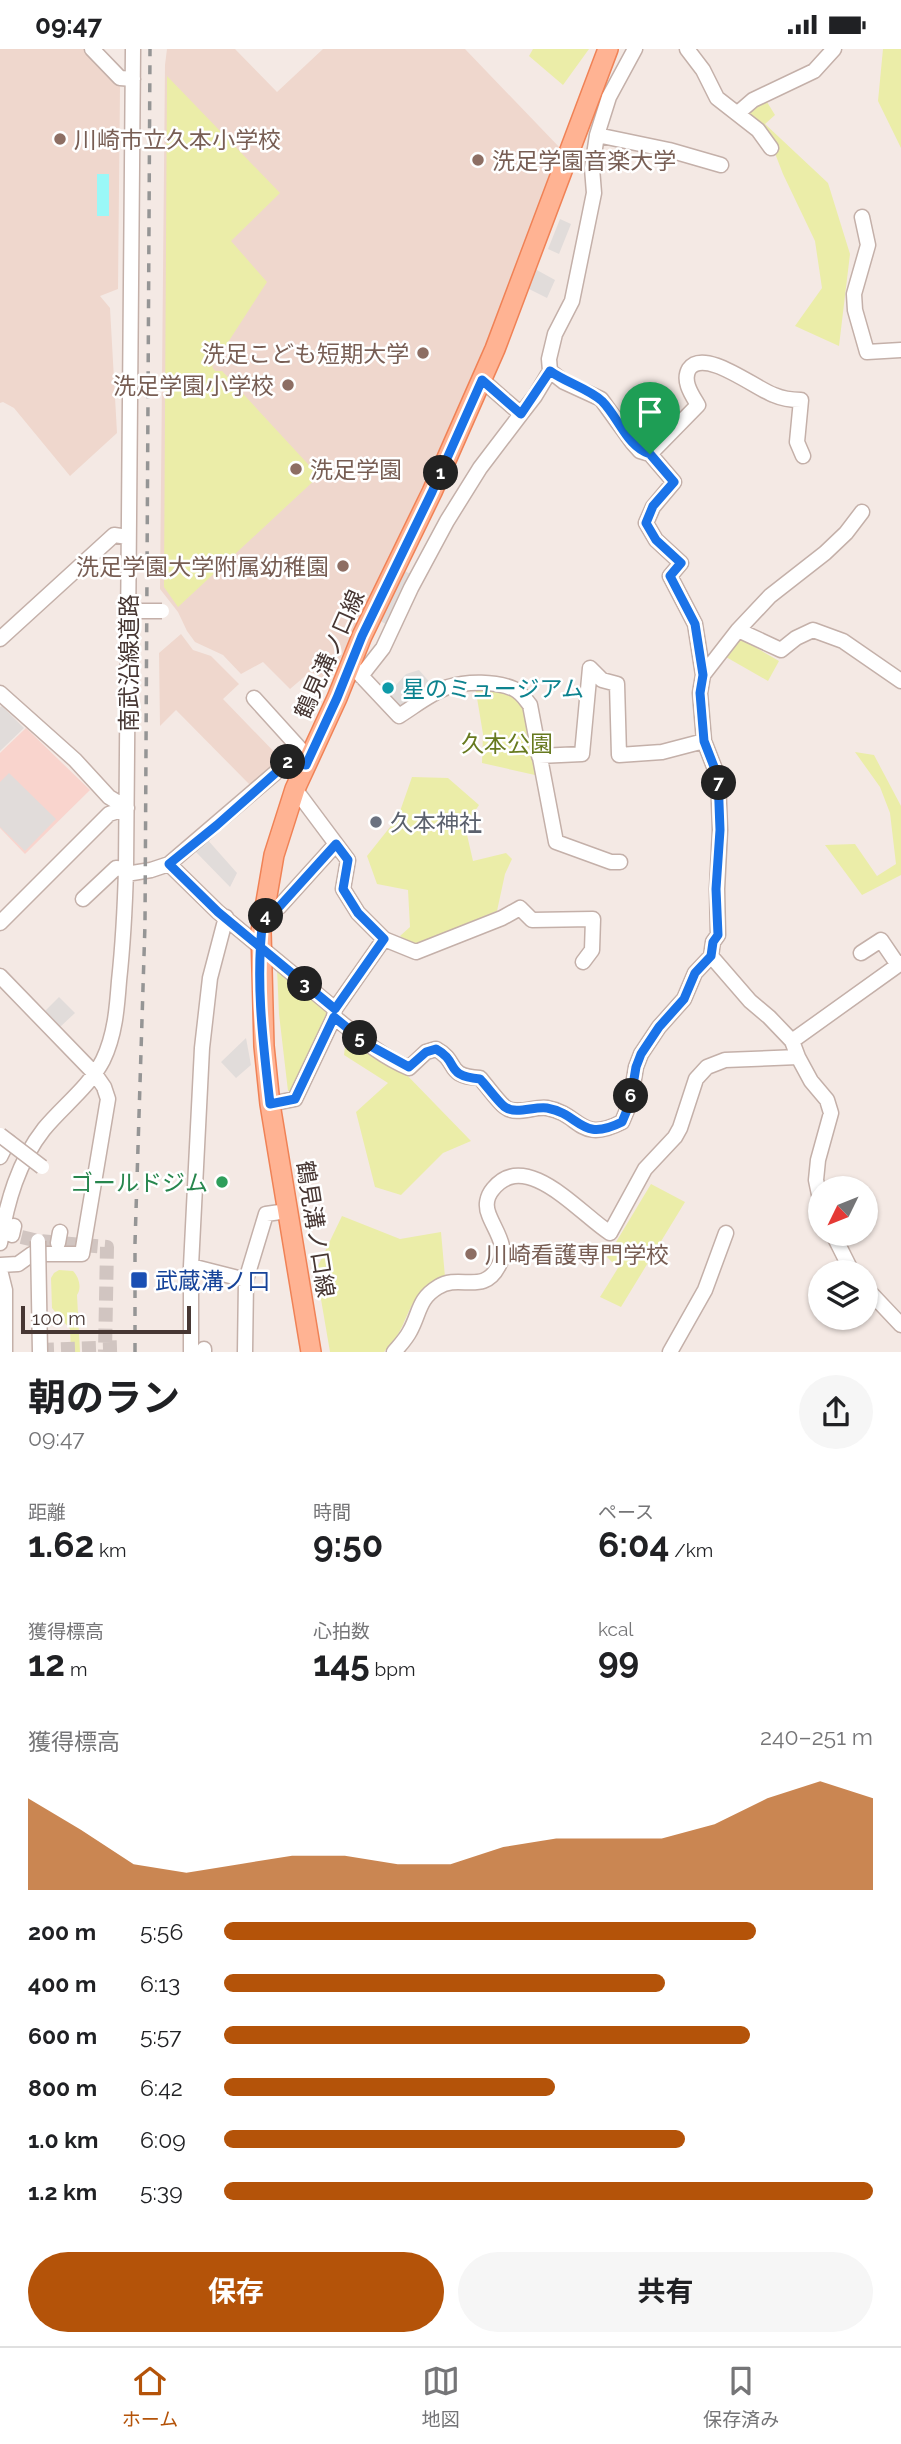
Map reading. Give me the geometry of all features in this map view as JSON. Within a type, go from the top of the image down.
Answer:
[{"type":"main road","name":"鶴見溝ノ口線","points":[[312,1352],[270,1104],[264,1046],[261,948],[274,855],[295,789],[356,670],[362,636],[482,380],[601,94],[608,49]]},
{"type":"street","points":[[92,49],[120,78],[133,79]]},
{"type":"street","name":"南武沿線道路","points":[[9,1234],[8,1201],[23,1163],[45,1129],[95,1074],[108,1048],[116,1017],[125,923],[126,871],[133,49]]},
{"type":"street","points":[[620,862],[611,862],[556,842],[530,705],[523,694],[514,689],[477,683],[458,684],[445,688],[399,716],[356,670],[383,648],[419,572],[480,468],[550,371],[549,359],[555,334],[572,301],[587,233],[594,193],[592,168],[601,94],[635,49]]},
{"type":"street","points":[[687,49],[703,70],[717,98],[758,130],[771,148]]},
{"type":"street","points":[[738,113],[762,95],[814,71],[834,49]]},
{"type":"street","points":[[597,135],[669,150],[721,165]]},
{"type":"street","points":[[862,217],[868,245],[854,294],[855,310],[867,352],[901,350]]},
{"type":"street","points":[[650,454],[698,405],[686,379],[694,364],[705,362],[728,370],[771,394],[785,399],[801,400],[797,442],[803,456]]},
{"type":"street","points":[[169,864],[218,912],[367,1044],[401,1064],[409,1067],[426,1052],[436,1049],[445,1055],[457,1074],[480,1079],[503,1107],[514,1111],[551,1109],[580,1126],[600,1131],[622,1122],[630,1103],[641,1054],[659,1027],[684,999],[695,973],[711,956],[713,942],[718,935],[718,777],[704,741],[700,693],[703,675],[695,624],[670,576],[681,563],[656,540],[646,523],[653,506],[674,482],[650,454],[640,451],[632,442],[601,399],[550,371]]},
{"type":"street","points":[[482,380],[521,414]]},
{"type":"street","points":[[703,675],[769,596],[825,553],[846,533],[862,512]]},
{"type":"street","points":[[0,639],[114,535],[128,537]]},
{"type":"street","points":[[399,561],[419,572]]},
{"type":"street","points":[[136,611],[162,611]]},
{"type":"street","points":[[738,630],[781,650],[796,638],[813,630],[843,641],[901,681]]},
{"type":"street","points":[[539,757],[582,754],[590,668],[602,680],[617,684],[619,755],[662,752],[704,741]]},
{"type":"street","points":[[0,693],[75,760],[109,797],[127,808]]},
{"type":"street","points":[[82,899],[116,868],[126,871],[151,870],[169,864],[288,762],[306,765],[302,751],[254,698]]},
{"type":"street","points":[[295,789],[348,860],[343,889],[358,913],[384,939],[416,952],[502,918],[520,908],[532,920],[593,919],[592,950],[583,962]]},
{"type":"street","points":[[0,923],[109,814],[127,808]]},
{"type":"street","points":[[263,919],[279,907],[336,844]]},
{"type":"street","points":[[199,1351],[191,1266],[202,1048],[210,978],[226,917]]},
{"type":"street","points":[[270,1104],[295,1099],[335,1013],[384,939]]},
{"type":"street","points":[[792,1041],[900,964],[881,940],[861,953]]},
{"type":"street","points":[[711,956],[750,1001],[792,1041],[811,1081],[827,1100],[831,1113],[816,1176]]},
{"type":"street","points":[[0,976],[95,1074],[108,1099],[82,1254],[33,1254],[18,1264],[0,1267],[5,1290],[5,1352]]},
{"type":"street","points":[[394,1352],[412,1329],[416,1312],[427,1294],[441,1284],[458,1281],[470,1284],[482,1282],[492,1276],[499,1267],[503,1256],[502,1245],[488,1214],[487,1203],[497,1184],[511,1175],[525,1175],[543,1182],[610,1233],[645,1170],[675,1137],[696,1079],[707,1067],[725,1059],[798,1058]]},
{"type":"street","points":[[0,1157],[11,1142],[38,1163]]},
{"type":"street","points":[[245,1352],[246,1280],[266,1214],[288,1211]]},
{"type":"street","points":[[670,1352],[705,1290],[726,1233]]},
{"type":"street","points":[[38,1241],[40,1352]]},
{"type":"street","points":[[191,1266],[246,1280]]},
{"type":"street","points":[[878,1301],[901,1325]]},
{"type":"shaded area","points":[[0,49],[87,49],[120,87],[118,289],[100,296],[110,308],[117,433],[70,476],[14,408],[0,403]]},
{"type":"shaded area","name":"洗足学園","points":[[167,49],[235,49],[277,92],[323,49],[465,49],[561,149],[485,348],[370,602],[327,684],[311,671],[290,689],[263,662],[241,674],[223,655],[195,642],[178,612],[160,589]]},
{"type":"shaded area","points":[[560,219],[571,224],[559,254],[548,249]]},
{"type":"shaded area","points":[[535,269],[555,280],[547,298],[527,288]]},
{"type":"shaded area","points":[[401,569],[414,576],[389,626],[377,619]]},
{"type":"shaded area","name":"洗足学園大学附属幼稚園","points":[[181,634],[193,650],[211,656],[239,684],[223,699],[281,759],[250,785],[176,710],[160,726],[159,653]]},
{"type":"shaded area","points":[[419,670],[433,686],[405,707],[394,706],[386,696],[406,674]]},
{"type":"shaded area","points":[[0,707],[24,728],[0,751]]},
{"type":"shaded area","points":[[26,728],[90,790],[25,854],[0,828],[0,753]]},
{"type":"shaded area","points":[[9,773],[56,819],[25,851],[0,827],[0,782]]},
{"type":"shaded area","points":[[206,838],[237,873],[230,887],[193,849]]},
{"type":"shaded area","points":[[59,997],[75,1013],[60,1027],[45,1011]]},
{"type":"shaded area","points":[[246,1038],[251,1065],[236,1078],[221,1062]]},
{"type":"green space","points":[[533,49],[589,49],[563,85],[529,56]]},
{"type":"green space","points":[[883,49],[901,49],[901,148],[878,101]]},
{"type":"green space","points":[[167,76],[280,193],[231,241],[267,282],[212,367],[215,371],[222,371],[319,476],[178,607],[164,587]]},
{"type":"green space","points":[[763,100],[775,115],[765,124],[828,183],[850,254],[839,346],[795,326],[822,288],[815,241],[783,174],[764,125],[760,128],[746,112]]},
{"type":"green space","points":[[741,639],[779,661],[768,681],[726,657],[735,641]]},
{"type":"green space","name":"久本公園","points":[[475,686],[516,693],[524,701],[535,775],[482,763],[483,734]]},
{"type":"green space","points":[[855,752],[874,755],[901,806],[901,875],[862,895],[825,845],[855,844],[877,876],[896,864],[890,813],[880,787]]},
{"type":"green space","points":[[412,777],[448,778],[479,805],[465,826],[473,861],[506,853],[512,859],[505,874],[497,911],[414,945],[400,936],[410,927],[408,890],[377,884],[367,856],[398,817]]},
{"type":"green space","points":[[277,968],[330,1014],[297,1091],[288,1091],[279,1014]]},
{"type":"green space","points":[[347,1031],[401,1069],[471,1141],[443,1153],[401,1195],[375,1187],[356,1112],[388,1083],[344,1055]]},
{"type":"green space","points":[[651,1184],[685,1202],[621,1307],[600,1297],[618,1268],[607,1257]]},
{"type":"green space","points":[[342,1216],[400,1239],[441,1232],[445,1277],[421,1293],[400,1332],[384,1352],[330,1352],[316,1270]]},
{"type":"green space","points":[[59,1270],[73,1271],[79,1283],[77,1295],[80,1352],[71,1352],[70,1329],[52,1308],[51,1278]]},
{"type":"water","points":[[97,174],[109,174],[109,216],[97,216]]},
{"type":"tunnel","points":[[1,1232],[38,1241],[107,1247],[105,1352]]},
{"type":"tunnel","points":[[40,1350],[122,1347]]},
{"type":"railway","points":[[135,1352],[135,1243],[145,924],[150,49]]},
{"type":"place","name":"川崎市立久本小学校","points":[[60,139]]},
{"type":"place","name":"洗足学園音楽大学","points":[[478,160]]},
{"type":"place","name":"洗足こども短期大学","points":[[423,353]]},
{"type":"place","name":"洗足学園小学校","points":[[288,385]]},
{"type":"place","name":"洗足学園","points":[[296,469]]},
{"type":"place","name":"洗足学園大学附属幼稚園","points":[[343,566]]},
{"type":"place","name":"星のミュージアム","points":[[388,688]]},
{"type":"place","name":"久本神社","points":[[376,822]]},
{"type":"place","name":"ゴールドジム","points":[[222,1182]]},
{"type":"place","name":"川崎看護専門学校","points":[[471,1254]]},
{"type":"place","name":"武蔵溝ノ口","points":[[139,1280]]},
{"type":"route","points":[[650,454],[640,451],[601,399],[550,371],[521,414],[482,380],[432,492],[355,650],[337,698],[306,765],[288,762],[169,864],[218,912],[226,917],[261,948],[335,1009],[384,939],[358,913],[343,889],[348,860],[336,844],[279,907],[263,919],[261,931],[261,948],[261,962],[262,1002],[270,1104],[295,1099],[334,1017],[367,1044],[409,1067],[426,1052],[436,1049],[445,1055],[457,1074],[480,1079],[500,1100],[503,1107],[514,1111],[542,1107],[551,1109],[580,1126],[600,1131],[622,1122],[630,1103],[641,1054],[659,1027],[684,999],[695,973],[711,956],[713,942],[718,935],[718,777],[704,741],[700,693],[703,675],[695,624],[670,576],[681,563],[656,540],[646,523],[653,506],[674,482],[650,454]]}]
